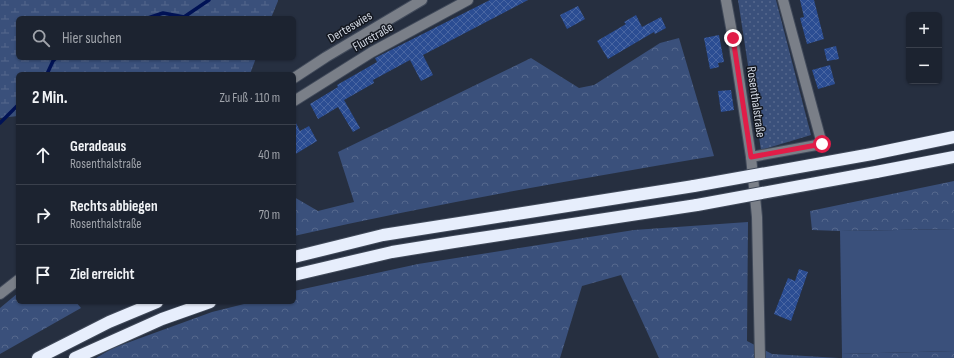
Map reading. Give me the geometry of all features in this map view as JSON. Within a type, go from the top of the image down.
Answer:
[{"type":"highway","points":[[296,256],[383,234],[694,186],[872,154],[954,137]]},
{"type":"highway","points":[[296,275],[415,248],[697,205],[954,157]]},
{"type":"highway","points":[[38,358],[109,322],[152,304]]},
{"type":"highway","points":[[74,358],[162,319],[204,304]]},
{"type":"street","name":"Derteswies","points":[[296,77],[326,57],[422,0]]},
{"type":"street","name":"Flurstraße","points":[[296,100],[372,52],[468,0]]},
{"type":"street","name":"Rosenthalstraße","points":[[726,0],[751,157],[822,144],[783,0]]},
{"type":"street","points":[[751,157],[757,217],[760,358]]},
{"type":"street","points":[[0,294],[16,282]]},
{"type":"green space","points":[[0,0],[278,0],[272,16],[16,16],[16,60],[255,60],[251,72],[16,72],[16,116],[0,118]]},
{"type":"green space","points":[[738,0],[776,0],[811,135],[761,150]]},
{"type":"green space","points":[[679,38],[714,156],[556,183],[346,224],[296,236],[296,198],[318,211],[354,202],[338,152],[531,58],[579,88],[594,85],[660,43]]},
{"type":"green space","points":[[954,181],[954,229],[812,230],[810,211]]},
{"type":"green space","points":[[748,222],[747,341],[772,354],[839,358],[659,358],[621,275],[582,286],[560,358],[96,358],[113,348],[212,312],[244,304],[296,304],[296,291],[418,264],[634,230]]},
{"type":"green space","points":[[954,229],[954,351],[842,354],[840,231]]},
{"type":"green space","points":[[16,295],[16,304],[78,304],[81,308],[0,354],[0,308]]},
{"type":"green space","points":[[954,351],[954,358],[842,358],[842,354]]},
{"type":"building","points":[[490,0],[528,0],[423,55],[433,75],[421,81],[410,60],[373,80],[374,83],[344,100],[360,128],[353,132],[338,107],[318,119],[310,104],[338,87],[337,85],[377,62],[375,58]]},
{"type":"building","points":[[800,0],[814,0],[824,39],[807,44],[800,18],[804,17]]},
{"type":"building","points":[[578,6],[585,19],[567,29],[560,15]]},
{"type":"building","points":[[636,15],[642,27],[661,17],[666,28],[655,34],[654,32],[608,59],[597,41],[626,24],[624,22]]},
{"type":"building","points":[[719,35],[724,62],[718,63],[719,67],[710,69],[704,38]]},
{"type":"building","points":[[836,46],[839,59],[827,61],[824,49]]},
{"type":"building","points":[[830,65],[835,84],[818,89],[812,70]]},
{"type":"building","points":[[731,90],[734,110],[721,112],[718,91]]},
{"type":"building","points":[[296,123],[300,131],[309,126],[317,141],[296,154]]},
{"type":"building","points":[[799,269],[808,272],[791,321],[774,314],[788,278],[795,281]]},
{"type":"waterway","points":[[185,16],[209,0]]},
{"type":"waterway","points":[[154,16],[163,13],[179,16]]},
{"type":"waterway","points":[[48,72],[54,60]]},
{"type":"waterway","points":[[0,123],[16,107]]},
{"type":"route","points":[[733,38],[751,157],[822,144]]}]
